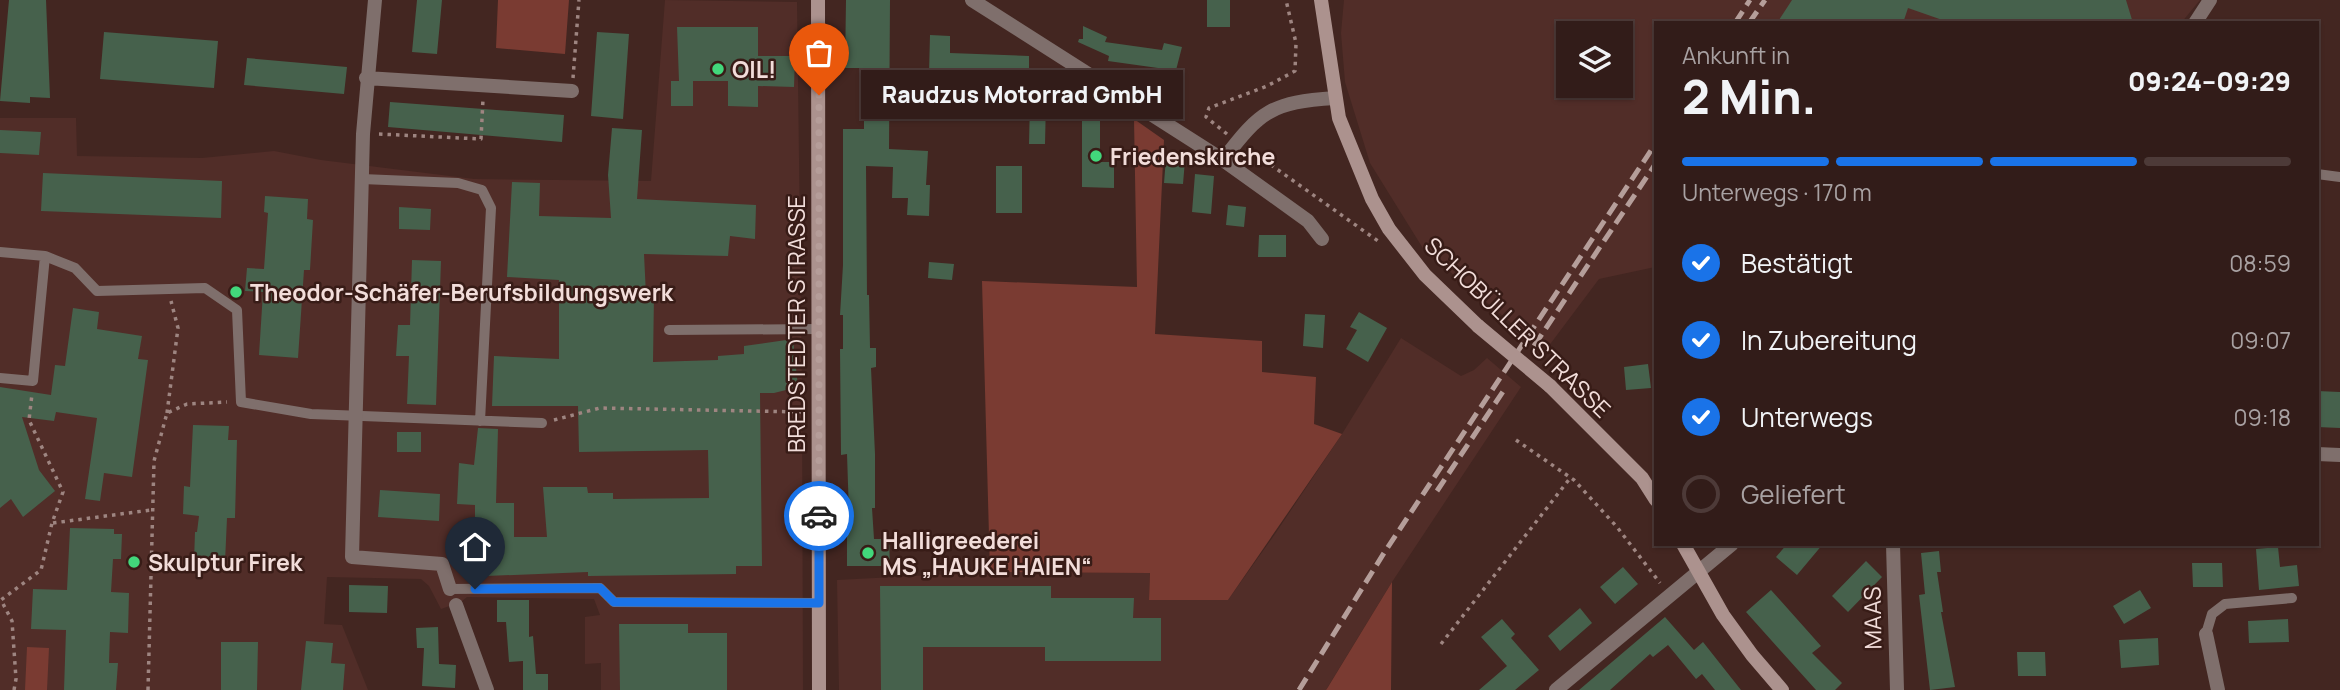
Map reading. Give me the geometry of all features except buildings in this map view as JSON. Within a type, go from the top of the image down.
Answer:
[{"type":"main road","name":"BREDSTEDTER STRASSE","points":[[818,0],[819,690]]},
{"type":"main road","name":"SCHOBÜLLER STRASSE","points":[[1321,0],[1339,118],[1354,160],[1389,229],[1425,275],[1478,326],[1550,386],[1642,478],[1654,497]]},
{"type":"main road","points":[[1684,546],[1723,615],[1782,690]]},
{"type":"street","points":[[375,0],[363,134],[352,557],[442,564],[450,589]]},
{"type":"street","points":[[972,0],[1223,160],[1308,221],[1322,239]]},
{"type":"street","points":[[2196,21],[2210,0]]},
{"type":"street","points":[[366,79],[572,91]]},
{"type":"street","points":[[1223,160],[1251,125],[1270,110],[1300,100],[1335,98]]},
{"type":"street","points":[[2319,454],[2340,455]]},
{"type":"street","points":[[1556,690],[1730,546]]},
{"type":"street","name":"MAAS","points":[[1893,546],[1897,690]]},
{"type":"street","points":[[456,605],[487,690]]},
{"type":"street","points":[[2206,634],[2218,690]]},
{"type":"lane","points":[[2319,174],[2340,177]]},
{"type":"lane","points":[[362,179],[458,183],[482,190],[491,208],[480,421]]},
{"type":"lane","points":[[0,252],[45,256],[75,268],[97,291],[205,288],[237,310],[241,402],[310,414],[542,423]]},
{"type":"lane","points":[[0,378],[33,381],[45,256]]},
{"type":"lane","points":[[669,330],[819,329]]},
{"type":"lane","points":[[450,589],[600,588],[614,602],[819,603]]},
{"type":"lane","points":[[2206,634],[2213,614],[2225,604],[2292,598]]},
{"type":"path","points":[[572,91],[579,0]]},
{"type":"path","points":[[1286,0],[1296,43],[1295,71],[1267,86],[1209,108],[1206,117],[1381,244]]},
{"type":"path","points":[[363,134],[481,139],[484,86]]},
{"type":"path","points":[[148,690],[154,461],[167,413],[178,328],[169,289]]},
{"type":"path","points":[[14,690],[16,679],[12,621],[0,600],[41,570],[52,523],[63,492],[29,421],[33,381]]},
{"type":"path","points":[[167,413],[187,404],[241,402]]},
{"type":"path","points":[[542,423],[600,408],[819,412]]},
{"type":"path","points":[[1516,440],[1571,477],[1617,527],[1670,596]]},
{"type":"path","points":[[1441,644],[1571,477]]},
{"type":"path","points":[[52,523],[151,510]]},
{"type":"shaded area","points":[[498,0],[569,0],[565,54],[496,48]]},
{"type":"shaded area","name":"Theodor-Schäfer-Berufsbildungswerk","points":[[665,0],[797,2],[803,690],[601,690],[601,663],[585,664],[585,617],[600,615],[594,599],[467,597],[441,609],[429,586],[421,579],[327,577],[324,624],[342,625],[368,690],[0,690],[0,118],[76,118],[77,156],[202,158],[274,151],[321,160],[474,179],[651,181]]},
{"type":"shaded area","points":[[1344,0],[2200,0],[2183,21],[1654,21],[1654,267],[1599,279],[1545,351],[1424,250],[1370,163],[1345,82],[1341,33]]},
{"type":"shaded area","points":[[1134,119],[1164,140],[1155,334],[1262,341],[1262,372],[1316,377],[1314,424],[1342,434],[1228,600],[1149,600],[1150,573],[990,572],[982,281],[1137,287]]},
{"type":"shaded area","points":[[1401,338],[1461,376],[1474,370],[1487,358],[1521,387],[1392,582],[1326,690],[839,690],[837,580],[990,572],[1150,573],[1149,599],[1228,600],[1342,434]]},
{"type":"shaded area","points":[[1392,582],[1391,690],[1326,690],[1328,687]]},
{"type":"shaded area","points":[[27,647],[49,648],[47,690],[25,690]]},
{"type":"railway","points":[[1736,21],[1750,0]]},
{"type":"railway","points":[[1750,21],[1765,0]]},
{"type":"railway","points":[[1299,690],[1384,553],[1654,146]]},
{"type":"railway","points":[[1534,346],[1654,166]]},
{"type":"railway","points":[[1437,491],[1506,387]]},
{"type":"way so far","points":[[819,95],[819,516]]},
{"type":"place","name":"OIL!","points":[[718,69]]},
{"type":"place","name":"Raudzus Motorrad GmbH","points":[[819,95]]},
{"type":"place","name":"Friedenskirche","points":[[1096,156]]},
{"type":"place","name":"Theodor-Schäfer-Berufsbildungswerk","points":[[236,292]]},
{"type":"place","name":"Halligreederei MS „HAUKE HAIEN“","points":[[868,553]]},
{"type":"place","name":"Skulptur Firek","points":[[134,562]]},
{"type":"route","points":[[475,589],[600,588],[614,602],[819,603],[819,516]]}]
